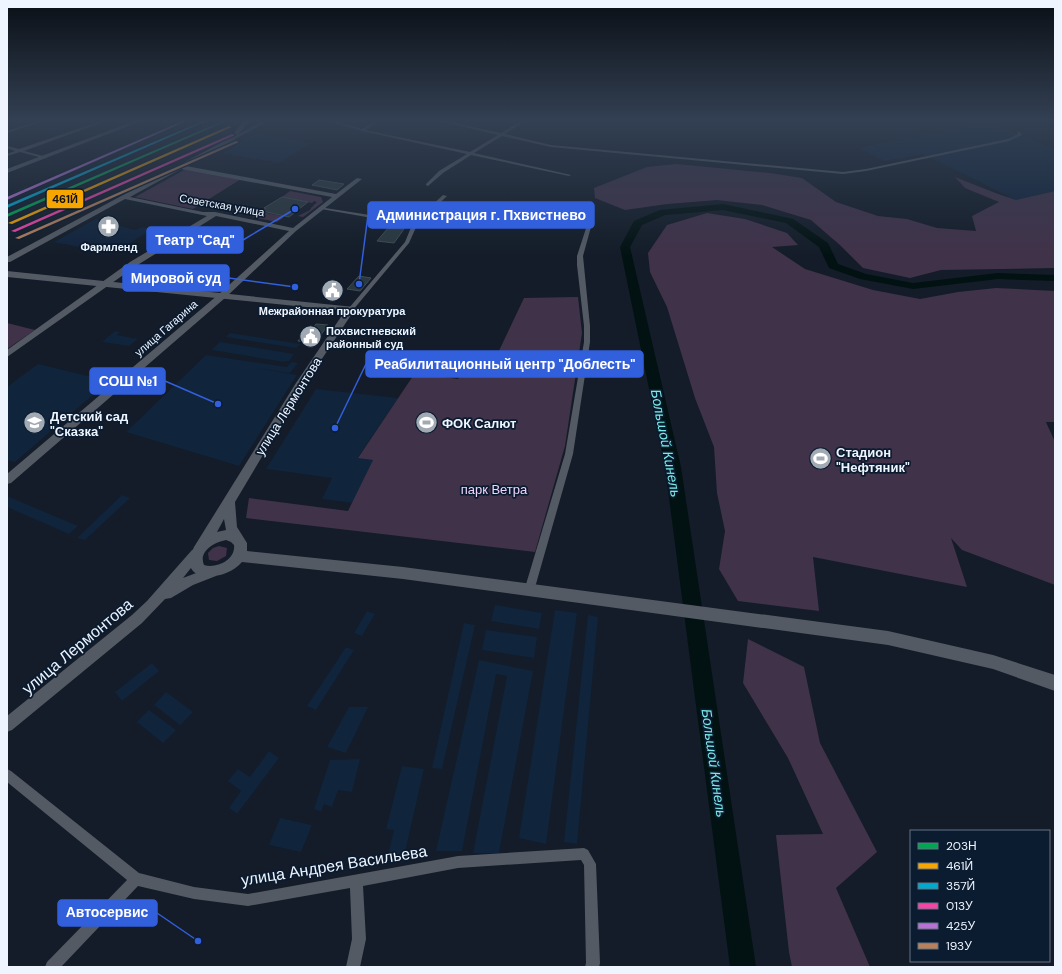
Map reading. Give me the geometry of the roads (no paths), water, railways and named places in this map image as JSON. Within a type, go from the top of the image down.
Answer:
[{"type":"main road","points":[[7,274],[351,309]]},
{"type":"main road","name":"улица Лермонтова","points":[[198,551],[300,385],[351,309]]},
{"type":"main road","points":[[229,502],[231,528],[241,544],[239,556],[228,567],[212,572],[199,569],[196,565],[195,560],[198,551],[205,543],[219,536],[226,535],[237,539]]},
{"type":"main road","points":[[239,556],[403,573],[888,638],[956,652],[1055,682]]},
{"type":"street","points":[[7,171],[21,165]]},
{"type":"street","points":[[7,260],[183,165]]},
{"type":"street","points":[[428,185],[441,172],[451,165]]},
{"type":"street","points":[[526,165],[569,175]]},
{"type":"street","points":[[762,165],[843,173],[888,165]]},
{"type":"street","points":[[180,167],[337,196]]},
{"type":"street","name":"улица Гагарина","points":[[7,480],[222,296],[294,230],[359,180]]},
{"type":"street","name":"улица Лермонтова","points":[[351,309],[407,242],[415,224],[445,196]]},
{"type":"street","name":"Советская улица","points":[[123,198],[294,230]]},
{"type":"street","points":[[322,208],[415,224]]},
{"type":"street","points":[[529,591],[569,454],[587,342],[587,326],[580,265],[580,256],[592,216],[590,212],[586,210]]},
{"type":"street","points":[[7,354],[133,264],[215,214]]},
{"type":"street","name":"улица Лермонтова","points":[[7,725],[152,605],[198,551]]},
{"type":"street","points":[[152,605],[177,587],[196,577],[212,572]]},
{"type":"street","name":"улица Андрея Васильева","points":[[7,775],[136,879],[194,892],[248,900],[458,862],[584,854],[590,864],[594,962],[592,967]]},
{"type":"street","points":[[52,967],[136,879]]},
{"type":"street","points":[[353,967],[359,938],[356,880]]},
{"type":"waterway","name":"Большой Кинель","points":[[743,967],[673,467],[625,247],[638,223],[663,212],[723,207],[789,221],[824,245],[833,266],[864,277],[913,286],[998,276],[1055,278]]},
{"type":"railway","points":[[7,197],[27,188]]},
{"type":"place","name":"Театр \"Сад\"","points":[[295,209]]},
{"type":"place","name":"Фармленд","points":[[109,227]]},
{"type":"place","name":"Администрация г. Пхвистнево","points":[[359,284]]},
{"type":"place","name":"Мировой суд","points":[[295,287]]},
{"type":"place","name":"Межрайонная прокуратура","points":[[332,291]]},
{"type":"place","name":"Похвистневский районный суд","points":[[310,337]]},
{"type":"place","name":"СОШ №1","points":[[218,404]]},
{"type":"place","name":"Детский сад \"Сказка\"","points":[[34,423]]},
{"type":"place","name":"ФОК Салют","points":[[426,423]]},
{"type":"place","name":"Реабилитационный центр \"Доблесть\"","points":[[335,428]]},
{"type":"place","name":"Стадион \"Нефтяник\"","points":[[821,459]]},
{"type":"place","name":"Автосервис","points":[[198,941]]},
{"type":"park label","name":"парк Ветра","points":[[494,489]]}]
